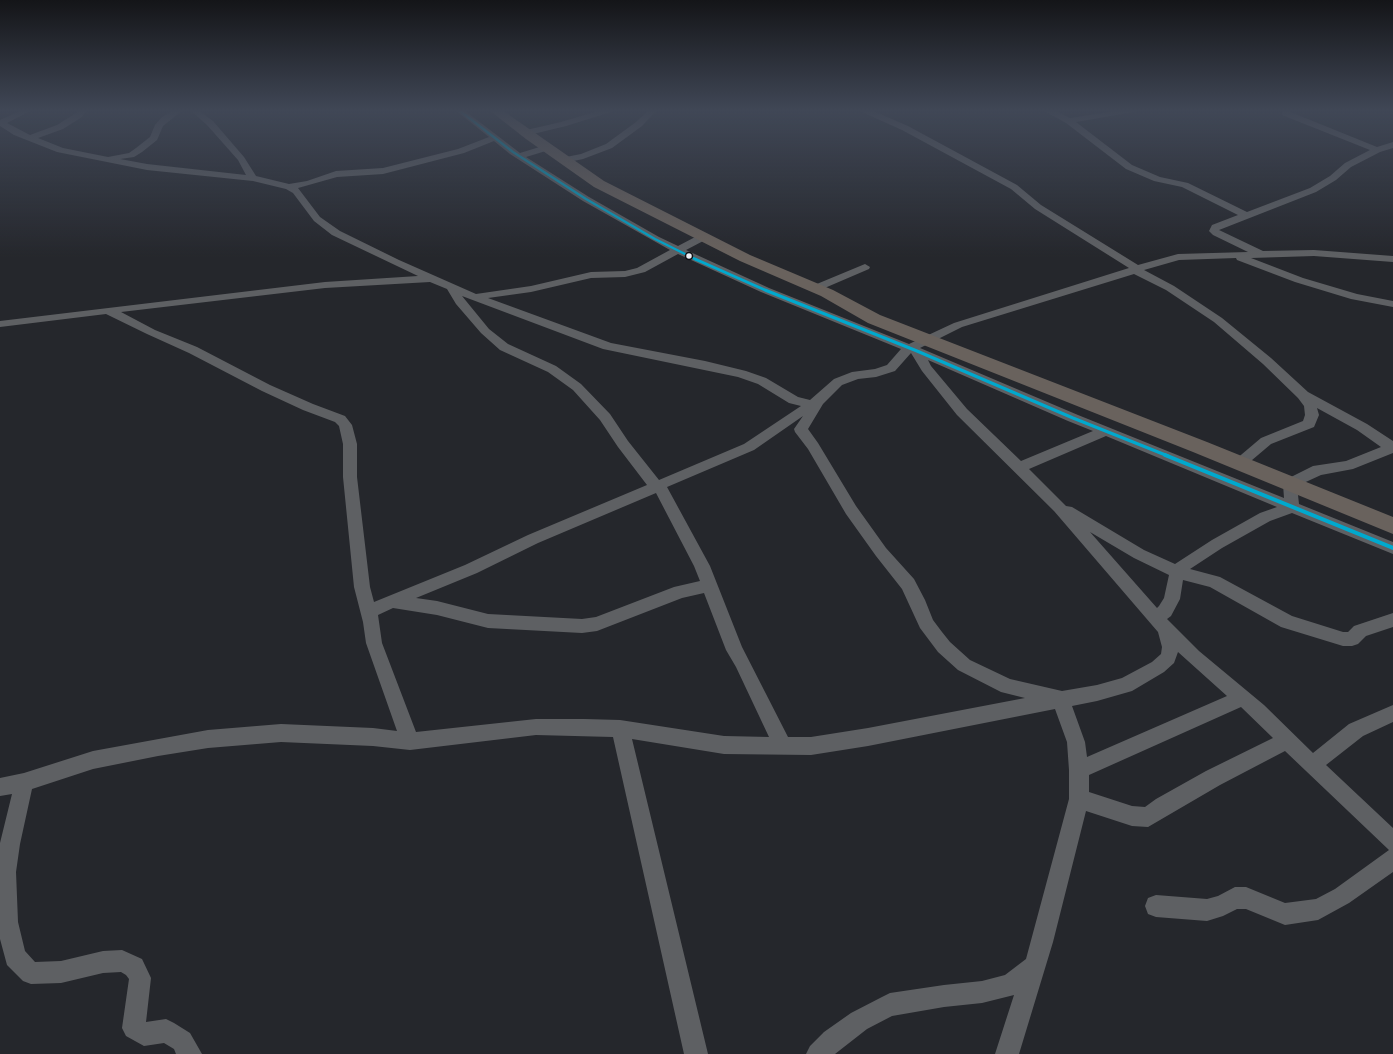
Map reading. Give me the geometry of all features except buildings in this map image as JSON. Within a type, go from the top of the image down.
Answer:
[{"type":"highway","points":[[564,160],[599,184],[745,258],[816,288],[874,319],[919,346],[1240,463],[1393,526]]},
{"type":"street","points":[[101,159],[147,167],[253,178],[289,187],[296,191],[317,219],[331,230],[348,240],[431,279],[474,297],[607,346],[630,352],[705,365],[742,374],[762,381],[794,400],[816,402]]},
{"type":"street","points":[[105,160],[109,159]]},
{"type":"street","points":[[241,159],[253,178]]},
{"type":"street","points":[[289,187],[300,186],[336,174],[383,171],[429,159]]},
{"type":"street","points":[[524,159],[586,199],[677,250],[765,290],[919,346],[1106,431],[1393,548]]},
{"type":"street","points":[[963,159],[1014,187],[1038,207],[1136,270],[1170,288],[1218,320],[1267,361],[1303,396],[1310,406],[1312,415],[1309,424],[1266,441],[1240,463]]},
{"type":"street","points":[[1119,159],[1129,167],[1151,177],[1185,186],[1245,215]]},
{"type":"street","points":[[1263,255],[1214,231],[1216,227],[1313,190],[1333,178],[1348,165],[1359,159]]},
{"type":"street","points":[[474,297],[531,290],[569,279],[631,273],[650,266],[703,237]]},
{"type":"street","points":[[369,612],[391,601],[471,569],[533,539],[749,447],[816,402],[838,382],[856,375],[876,373],[892,368],[919,346],[945,330],[958,325],[1178,257],[1314,252],[1391,258]]},
{"type":"street","points":[[1232,255],[1299,280],[1348,295],[1393,304]]},
{"type":"street","points":[[816,288],[865,267]]},
{"type":"street","points":[[0,324],[325,285],[431,279]]},
{"type":"street","points":[[451,287],[460,302],[485,331],[504,347],[552,369],[577,387],[605,417],[623,444],[657,486],[683,528],[710,586],[735,650],[743,663],[758,697],[783,746]]},
{"type":"street","points":[[107,310],[151,332],[193,350],[266,388],[308,407],[340,419],[344,425],[350,444],[350,477],[362,587],[369,612],[374,642],[410,741]]},
{"type":"street","points":[[919,346],[926,368],[962,412],[1018,468],[1059,506],[1161,624],[1193,656],[1242,698],[1287,740],[1393,842]]},
{"type":"street","points":[[1303,396],[1362,427],[1393,448]]},
{"type":"street","points":[[816,402],[800,429],[813,446],[850,510],[880,552],[908,584],[917,600],[926,622],[936,637],[949,652],[964,665],[1007,686],[1061,699]]},
{"type":"street","points":[[1018,468],[1106,431]]},
{"type":"street","points":[[1292,507],[1290,484],[1318,470],[1348,466],[1393,448]]},
{"type":"street","points":[[1059,506],[1080,517],[1139,554],[1177,572],[1214,582],[1287,622],[1343,639],[1352,639],[1360,631],[1393,620]]},
{"type":"street","points":[[0,787],[24,782],[93,760],[208,739],[281,733],[373,737],[410,741],[536,727],[620,729],[724,745],[810,746],[861,739],[924,725],[1061,699],[1096,694],[1126,685],[1158,667],[1168,658],[1171,647],[1161,624],[1165,611],[1172,599],[1177,572],[1184,565],[1264,517],[1292,507]]},
{"type":"street","points":[[391,601],[437,608],[488,621],[582,626],[596,624],[680,592],[710,586]]},
{"type":"street","points":[[1079,770],[1183,726],[1242,698]]},
{"type":"street","points":[[1007,1054],[1042,942],[1079,799],[1079,770],[1076,742],[1061,699]]},
{"type":"street","points":[[1312,765],[1356,730],[1393,713]]},
{"type":"street","points":[[620,729],[696,1054]]},
{"type":"street","points":[[1079,799],[1132,816],[1148,817],[1163,806],[1213,778],[1287,740]]},
{"type":"street","points":[[24,782],[10,844],[6,872],[7,922],[15,958],[31,973],[61,972],[103,962],[122,961],[134,967],[140,978],[134,1028],[144,1034],[166,1031],[182,1041],[190,1054]]},
{"type":"street","points":[[1156,906],[1207,910],[1223,905],[1235,898],[1246,898],[1285,914],[1318,909],[1342,896],[1393,859]]},
{"type":"street","points":[[818,1054],[832,1040],[859,1021],[890,1005],[944,996],[982,992],[1010,985],[1033,968]]},
{"type":"transit line","points":[[524,159],[586,199],[655,239],[708,265],[765,290],[917,351],[1073,418],[1393,548]]}]
